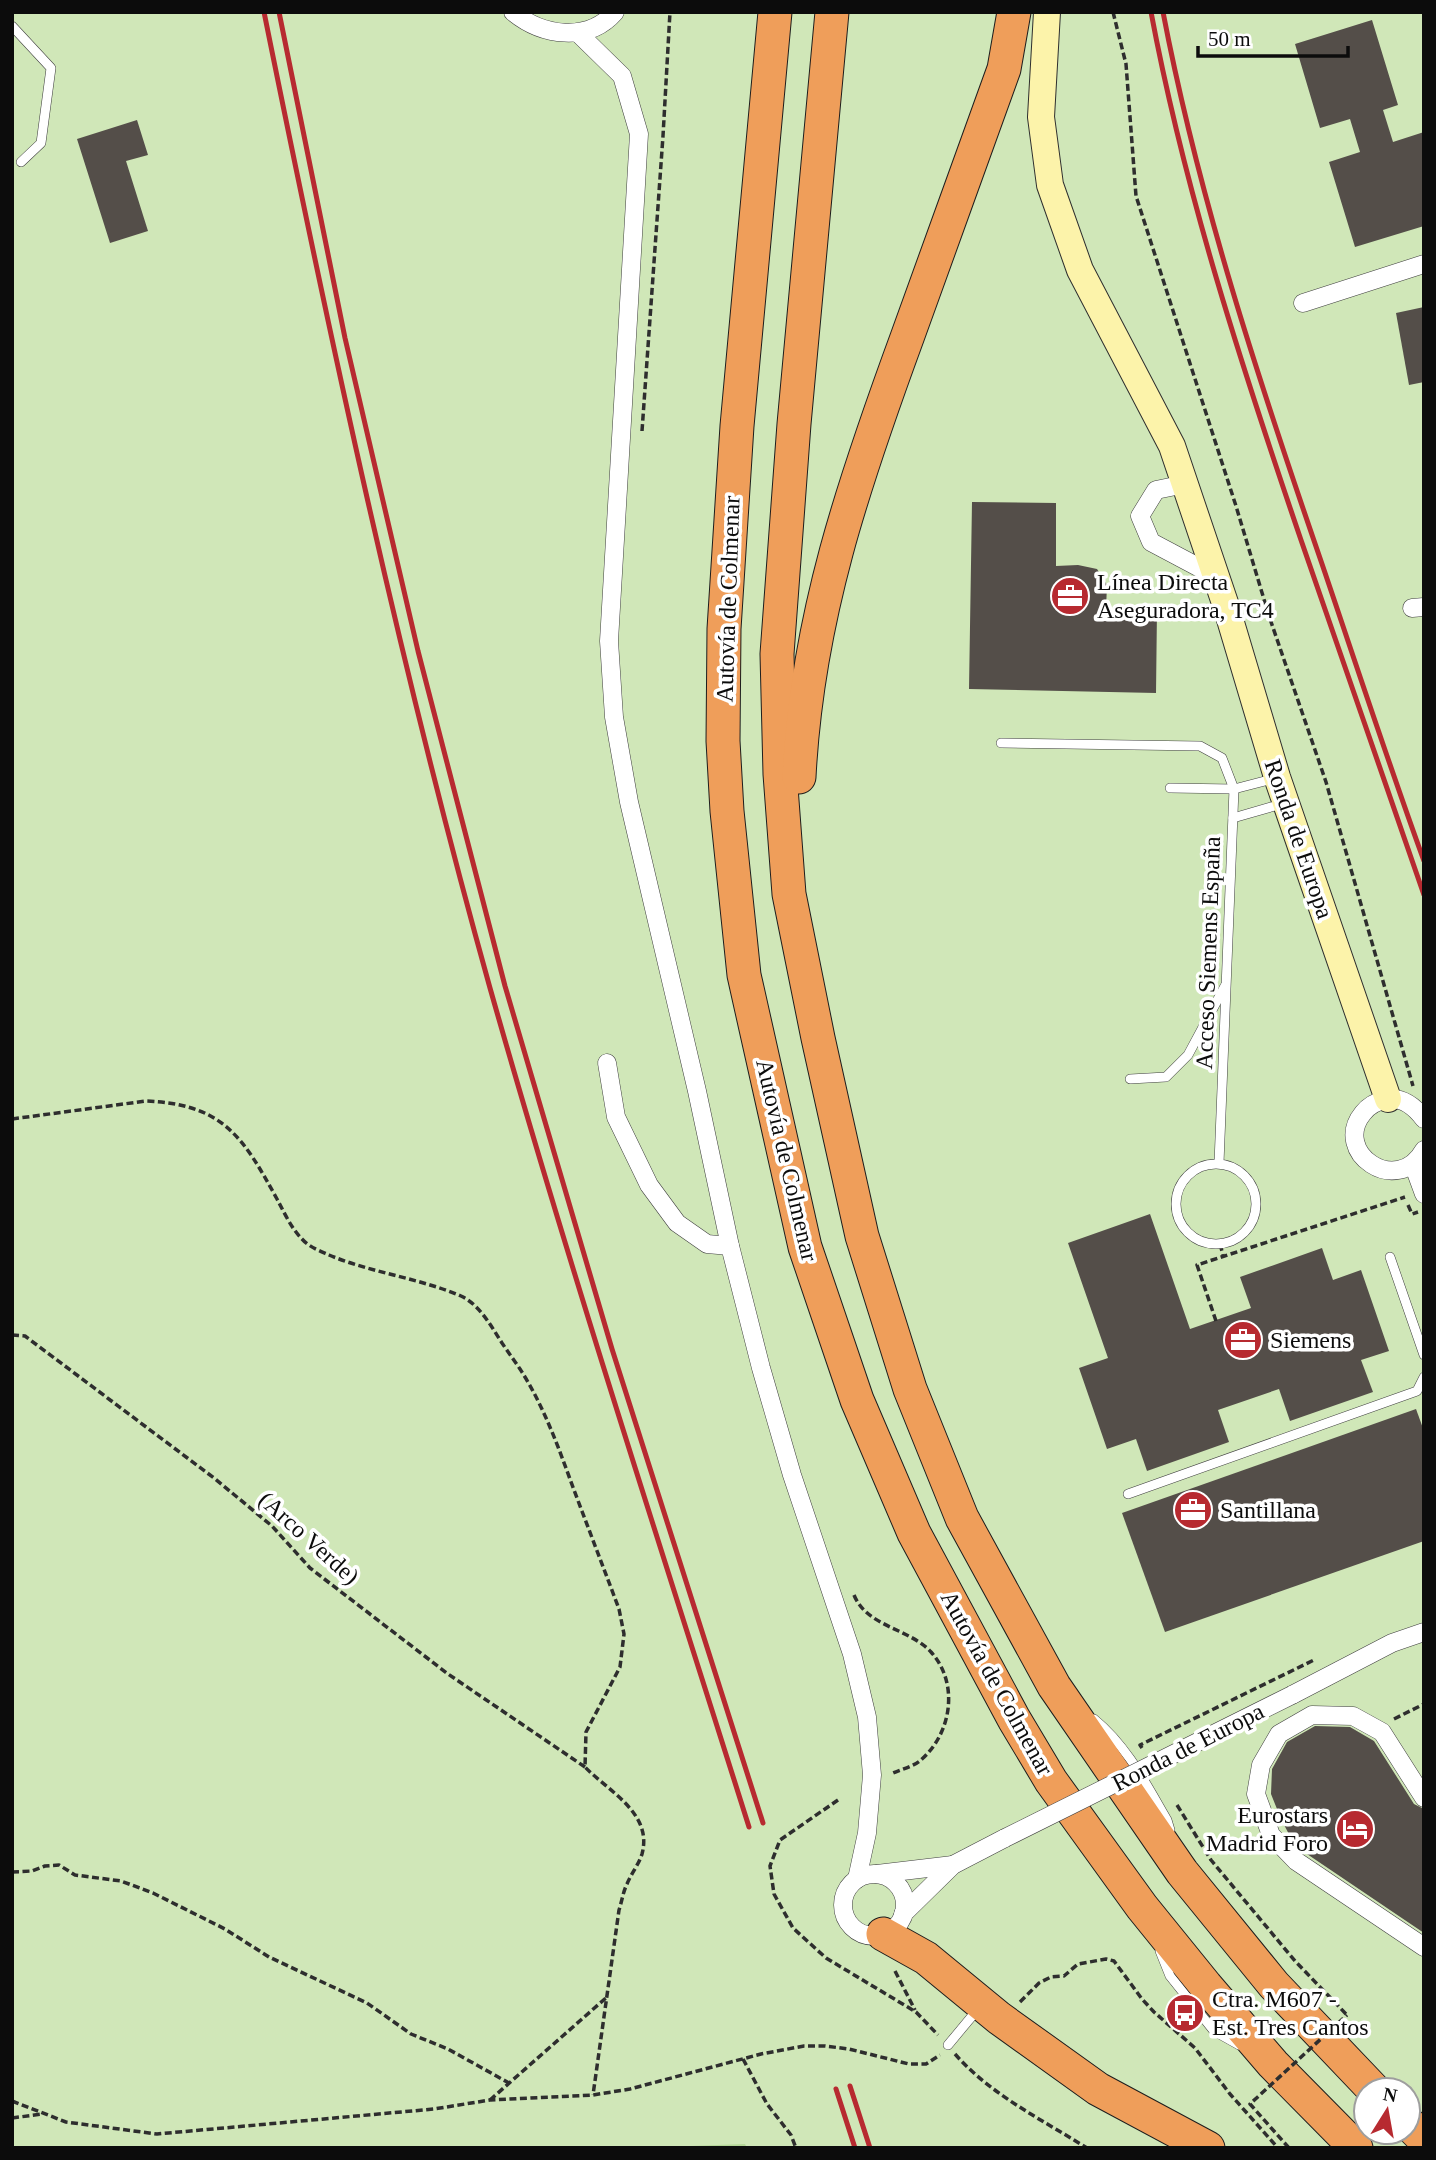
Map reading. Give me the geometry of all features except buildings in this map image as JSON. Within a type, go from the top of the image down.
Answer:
[{"type":"highway","name":"Autovía de Colmenar","points":[[775,12],[737,426],[724,629],[723,741],[727,811],[744,975],[805,1248],[857,1400],[914,1534],[1014,1719],[1051,1781],[1142,1907],[1273,2064],[1356,2148]]},
{"type":"highway","name":"Autovía de Colmenar","points":[[832,12],[794,424],[778,654],[780,774],[789,894],[862,1236],[910,1389],[962,1518],[1054,1686],[1182,1872],[1274,1985],[1361,2076]]},
{"type":"highway","points":[[806,982],[806,894],[799,776],[805,705],[816,637],[834,555],[866,450],[1003,69],[1014,12]]},
{"type":"highway","points":[[893,1924],[926,1958],[990,2011],[1098,2089],[1208,2148]]},
{"type":"street","points":[[513,12],[527,24],[551,33],[578,33],[608,20],[615,12]]},
{"type":"street","name":"Ronda de Europa","points":[[1047,12],[1041,117],[1050,185],[1080,270],[1172,446],[1217,577],[1277,777],[1388,1099]]},
{"type":"street","points":[[578,33],[622,76],[639,134],[609,641],[614,717],[629,802],[697,1091],[730,1246],[789,1464],[852,1654],[867,1717],[872,1775],[867,1833],[857,1879]]},
{"type":"street","points":[[1303,303],[1424,264]]},
{"type":"street","points":[[1185,484],[1156,490],[1140,516],[1151,542],[1217,577]]},
{"type":"street","points":[[1172,555],[1204,539]]},
{"type":"street","points":[[607,1063],[616,1117],[649,1185],[677,1223],[707,1244],[730,1246]]},
{"type":"street","points":[[1424,1119],[1409,1103],[1388,1099],[1376,1102],[1366,1109],[1355,1130],[1360,1153],[1368,1163],[1378,1169],[1402,1170],[1418,1157],[1424,1194]]},
{"type":"street","name":"Ronda de Europa","points":[[893,1924],[953,1865],[1392,1643],[1424,1632]]},
{"type":"street","points":[[1424,1798],[1382,1732],[1353,1716],[1312,1715],[1279,1734],[1261,1765],[1256,1794],[1271,1835],[1296,1861],[1424,1947]]},
{"type":"street","name":"Ronda de Europa","points":[[877,1874],[953,1865]]},
{"type":"street","points":[[867,1874],[877,1874],[887,1877],[902,1892],[893,1924],[865,1934],[854,1929],[847,1920],[843,1909],[844,1897],[848,1887],[857,1879],[867,1874]]},
{"type":"lane","points":[[12,26],[51,68],[41,143],[21,162]]},
{"type":"lane","points":[[1001,743],[1200,746],[1222,758],[1234,789]]},
{"type":"lane","points":[[1170,789],[1234,789],[1277,777]]},
{"type":"lane","name":"Acceso Siemens España","points":[[1219,1163],[1234,789]]},
{"type":"lane","points":[[1233,818],[1286,803]]},
{"type":"lane","points":[[1130,1079],[1166,1077],[1188,1055],[1226,984]]},
{"type":"lane","points":[[1219,1163],[1234,1167],[1248,1179],[1256,1195],[1255,1214],[1247,1230],[1235,1240],[1220,1244],[1201,1241],[1187,1232],[1179,1219],[1176,1203],[1180,1185],[1194,1170],[1219,1163]]},
{"type":"lane","points":[[1390,1257],[1424,1355]]},
{"type":"lane","points":[[1128,1494],[1417,1391],[1424,1377]]},
{"type":"lane","points":[[948,2045],[990,2011]]},
{"type":"path","points":[[1113,12],[1126,64],[1136,196],[1269,616],[1326,782],[1415,1093]]},
{"type":"path","points":[[12,1119],[146,1101],[191,1107],[215,1118],[233,1131],[248,1148],[288,1220],[303,1241],[318,1250],[375,1272],[431,1285],[464,1297],[481,1312],[520,1370],[549,1426],[619,1609],[624,1634],[620,1667],[586,1732],[585,1767]]},
{"type":"path","points":[[1216,1321],[1197,1265],[1405,1197],[1412,1214],[1424,1211]]},
{"type":"path","points":[[1220,1244],[1223,1256]]},
{"type":"path","name":"(Arco Verde)","points":[[12,1335],[25,1336],[214,1478],[272,1526],[310,1568],[448,1674],[585,1767],[637,1815],[643,1829],[644,1843],[619,1910],[593,2095]]},
{"type":"path","points":[[1375,1728],[1424,1704]]},
{"type":"path","points":[[838,1800],[780,1840],[769,1866],[774,1895],[793,1928],[826,1958],[916,2012],[976,2076],[995,2091],[1087,2148]]},
{"type":"path","points":[[12,1872],[58,1865],[75,1875],[121,1881],[153,1893],[225,1929],[269,1957],[367,2003],[411,2034],[449,2049],[509,2083]]},
{"type":"path","points":[[990,2011],[1019,2003],[1039,1983],[1051,1977],[1064,1976],[1083,1962],[1106,1959],[1114,1961],[1154,2012],[1204,2059],[1230,2094],[1278,2148]]},
{"type":"path","points":[[490,2101],[608,1995]]},
{"type":"path","points":[[1289,2148],[1250,2104],[1347,2015]]},
{"type":"path","points":[[12,2101],[66,2122],[157,2134],[630,2090],[743,2059],[804,2046],[849,2049],[909,2064],[926,2064],[938,2057],[948,2045]]},
{"type":"path","points":[[743,2059],[767,2104],[791,2134],[796,2148]]},
{"type":"path","points":[[12,2118],[44,2113]]},
{"type":"green space","points":[[12,12],[1424,12],[1424,2148],[12,2148]]},
{"type":"green space","points":[[745,2144],[747,2148],[635,2148]]},
{"type":"railway","points":[[264,12],[368,502],[457,867],[552,1199],[749,1827]]},
{"type":"railway","points":[[279,12],[345,338],[418,651],[505,986],[612,1349],[763,1823]]},
{"type":"railway","points":[[1151,12],[1180,147],[1257,410],[1424,895]]},
{"type":"railway","points":[[1163,12],[1194,152],[1232,290],[1298,493],[1424,861]]},
{"type":"railway","points":[[850,2086],[870,2148]]},
{"type":"railway","points":[[836,2089],[855,2148]]},
{"type":"place","name":"Línea Directa Aseguradora, TC4","points":[[1070,596]]},
{"type":"place","name":"Siemens","points":[[1243,1340]]},
{"type":"place","name":"Santillana","points":[[1193,1510]]},
{"type":"place","name":"Eurostars Madrid Foro","points":[[1355,1829]]},
{"type":"place","name":"Ctra. M607 - Est. Tres Cantos","points":[[1185,2013]]}]
